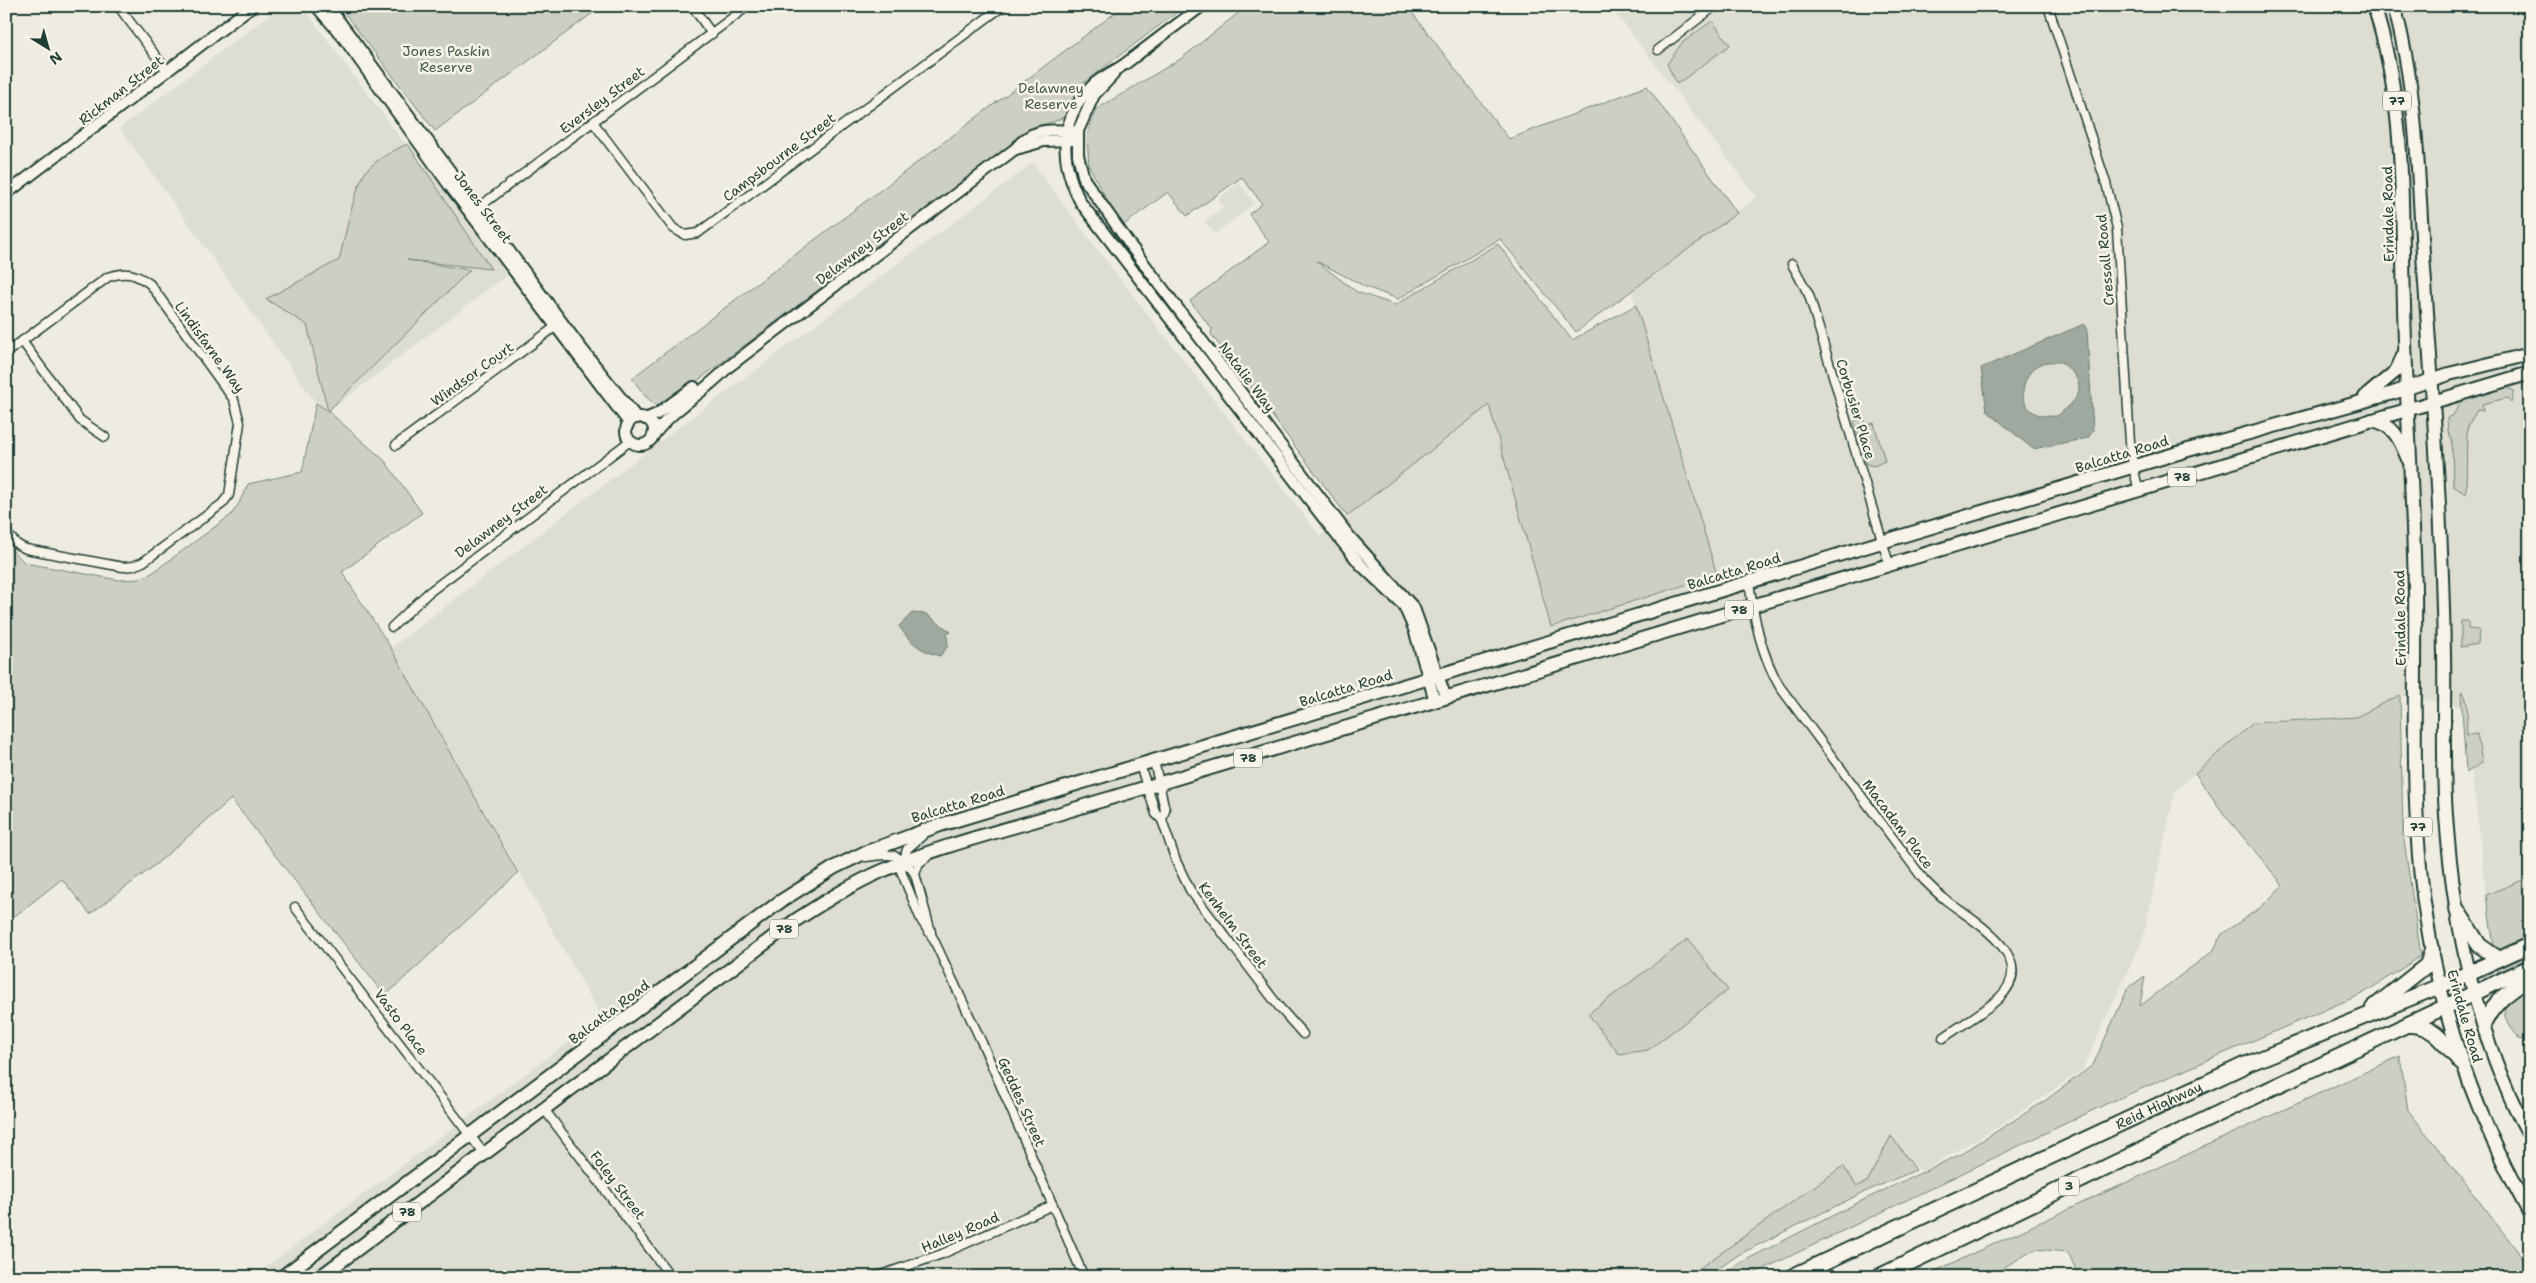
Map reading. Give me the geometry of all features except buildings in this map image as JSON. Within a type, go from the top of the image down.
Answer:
[{"type":"highway","points":[[2456,908],[2479,944],[2500,960]]},
{"type":"highway","name":"Reid Highway","points":[[1792,1277],[2245,1065],[2440,986],[2530,946]]},
{"type":"highway","points":[[2358,1020],[2420,972],[2431,958],[2432,950]]},
{"type":"highway","name":"3","points":[[1879,1277],[2259,1094],[2530,967]]},
{"type":"highway","points":[[2484,1023],[2489,1012],[2509,991],[2530,978]]},
{"type":"highway","points":[[2408,1025],[2423,1026],[2434,1031],[2462,1063]]},
{"type":"highway","points":[[6,1274],[10,1277]]},
{"type":"main road","name":"Erindale Road","points":[[2374,6],[2392,68],[2401,141],[2405,350],[2411,464],[2419,856],[2432,950],[2440,986],[2462,1063],[2496,1148],[2530,1214]]},
{"type":"main road","name":"Erindale Road","points":[[2394,6],[2412,95],[2434,401],[2442,567],[2446,814],[2456,908],[2470,973],[2484,1023],[2512,1100],[2530,1136]]},
{"type":"main road","points":[[2361,400],[2396,372],[2405,350]]},
{"type":"main road","name":"Balcatta Road","points":[[282,1277],[781,901],[849,860],[888,843],[940,825],[2133,466],[2407,388],[2432,379],[2530,354]]},
{"type":"main road","points":[[2434,401],[2530,373]]},
{"type":"main road","name":"78","points":[[320,1277],[796,920],[845,889],[884,870],[932,853],[1146,788],[2434,401]]},
{"type":"main road","points":[[2372,420],[2384,422],[2393,430],[2411,464]]},
{"type":"street","points":[[118,6],[168,72]]},
{"type":"street","name":"Rickman Street","points":[[6,194],[252,6]]},
{"type":"street","name":"Jones Street","points":[[316,6],[335,27],[560,324],[637,420],[651,424],[653,436]]},
{"type":"street","name":"Jones Street","points":[[328,6],[474,211]]},
{"type":"street","points":[[692,6],[712,34]]},
{"type":"street","name":"Eversley Street","points":[[474,211],[748,6]]},
{"type":"street","name":"Campsbourne Street","points":[[593,122],[673,228],[685,235],[698,233],[1003,6]]},
{"type":"street","points":[[1066,135],[1076,107],[1089,90],[1102,78],[1119,69],[1202,6]]},
{"type":"street","points":[[1658,50],[1716,6]]},
{"type":"street","name":"Cressall Road","points":[[2048,6],[2106,183],[2117,228],[2133,466],[2139,490]]},
{"type":"street","name":"Natalie Way","points":[[1119,69],[1094,95],[1078,135],[1081,169],[1093,194],[1349,536],[1414,608],[1440,700]]},
{"type":"street","name":"Delawney Street","points":[[653,436],[673,413],[716,379],[726,368],[1015,149],[1032,133],[1078,135]]},
{"type":"street","name":"Natalie Way","points":[[1066,135],[1071,184],[1081,203],[1334,533],[1361,565],[1404,606],[1433,677]]},
{"type":"street","name":"Corbusier Place","points":[[1792,264],[1809,295],[1889,564]]},
{"type":"street","name":"Lindisfarne Way","points":[[6,353],[108,277],[120,273],[137,274],[150,284],[234,400],[240,423],[229,495],[222,504],[143,562],[123,567],[26,549],[18,545],[6,533]]},
{"type":"street","name":"Windsor Court","points":[[396,445],[560,324]]},
{"type":"street","points":[[22,342],[80,420],[105,437]]},
{"type":"street","name":"Delawney Street","points":[[637,420],[657,414],[714,373],[726,368]]},
{"type":"street","points":[[637,420],[626,430],[630,441],[642,445],[646,444],[653,436]]},
{"type":"street","name":"Delawney Street","points":[[392,627],[428,592],[630,441]]},
{"type":"street","name":"Macadam Place","points":[[1749,582],[1752,606],[1764,652],[1777,682],[1789,700],[1924,880],[1944,899],[1990,932],[2005,949],[2010,961],[2012,974],[2008,986],[1999,998],[1943,1038]]},
{"type":"street","name":"Kenhelm Street","points":[[1154,761],[1165,810],[1162,820]]},
{"type":"street","name":"Kenhelm Street","points":[[1140,765],[1156,814],[1162,820],[1176,861],[1190,890],[1302,1034]]},
{"type":"street","points":[[902,864],[907,849],[916,840],[940,825]]},
{"type":"street","points":[[915,874],[919,863],[932,853]]},
{"type":"street","points":[[849,860],[884,854],[898,856],[902,864]]},
{"type":"street","name":"Geddes Street","points":[[902,864],[915,874],[933,938]]},
{"type":"street","name":"Geddes Street","points":[[902,864],[921,920],[933,938],[983,1045],[1084,1277]]},
{"type":"street","name":"Vasto Place","points":[[295,906],[485,1155]]},
{"type":"street","name":"Foley Street","points":[[544,1109],[671,1277]]},
{"type":"street","name":"Halley Road","points":[[875,1277],[942,1254],[1053,1205]]},
{"type":"shaded area","points":[[281,6],[302,6],[402,140],[516,268],[328,412],[316,403],[120,128]]},
{"type":"shaded area","points":[[1610,6],[2530,6],[2530,877],[2486,895],[2464,707],[2400,695],[2356,717],[2253,723],[2175,791],[2143,938],[2082,1071],[1993,1130],[1921,1171],[1907,1159],[1867,1182],[1734,1242],[1687,1277],[252,1277],[602,1017],[391,648],[671,433],[1033,163],[1094,245],[1320,536],[1489,405],[1551,626],[1717,575],[1632,292],[1757,197]]},
{"type":"shaded area","points":[[1239,183],[1255,203],[1215,234],[1205,221],[1223,207],[1218,199]]},
{"type":"shaded area","points":[[2084,324],[2087,330],[2093,431],[2088,438],[2033,449],[1987,411],[1981,368]],"holes":[[[2045,362],[2061,362],[2070,370],[2079,384],[2077,396],[2072,403],[2057,416],[2042,416],[2030,409],[2023,396],[2023,389],[2025,381],[2034,368]]]},
{"type":"shaded area","points":[[912,613],[926,614],[951,632],[947,634],[948,646],[940,656],[916,646],[899,626]]},
{"type":"green space","name":"Jones Paskin Reserve","points":[[339,6],[602,6],[435,131]]},
{"type":"green space","name":"Delawney Reserve","points":[[1124,6],[1185,6],[1082,84],[1077,102],[1068,114],[1055,121],[1036,126],[660,409],[645,396],[632,378]]},
{"type":"green space","points":[[1247,6],[1407,6],[1509,139],[1647,86],[1737,213],[1576,332],[1500,239],[1398,299],[1366,287],[1316,261],[1357,292],[1395,305],[1498,244],[1572,340],[1636,305],[1717,575],[1551,627],[1489,405],[1347,516],[1211,334],[1212,329],[1190,301],[1269,242],[1249,214],[1262,204],[1242,177],[1187,216],[1168,192],[1121,227],[1089,166],[1087,137],[1095,110],[1182,58]]},
{"type":"green space","points":[[1712,21],[1730,45],[1677,84],[1667,64],[1682,43]]},
{"type":"green space","points":[[408,144],[491,269],[407,260],[470,270],[328,411],[307,325],[266,299],[339,260],[354,201],[366,171],[386,155]]},
{"type":"green space","points":[[2505,386],[2514,391],[2511,403],[2507,398],[2482,404],[2483,411],[2477,410],[2467,429],[2466,494],[2453,486],[2452,440],[2448,431],[2447,418],[2453,415],[2463,400]]},
{"type":"green space","points":[[316,403],[328,411],[385,461],[422,513],[342,572],[391,648],[518,873],[385,996],[231,799],[154,866],[90,914],[62,879],[6,923],[6,544],[25,563],[119,580],[139,579],[152,573],[231,515],[248,484],[302,472]]},
{"type":"green space","points":[[1860,417],[1864,418],[1867,425],[1874,423],[1885,461],[1874,466],[1866,464],[1854,422]]},
{"type":"green space","points":[[2461,621],[2468,621],[2468,629],[2479,630],[2478,644],[2461,647]]},
{"type":"green space","points":[[2463,692],[2467,702],[2467,735],[2477,734],[2482,763],[2466,773],[2461,693]]},
{"type":"green space","points":[[2400,695],[2403,834],[2421,956],[2364,993],[2106,1104],[1747,1277],[1720,1277],[1740,1263],[1861,1201],[1961,1154],[2046,1100],[2093,1065],[2128,988],[2145,976],[2140,1006],[2213,951],[2222,934],[2261,907],[2283,885],[2224,814],[2195,773],[2253,723],[2356,717]]},
{"type":"green space","points":[[2530,877],[2530,1036],[2520,1041],[2505,1017],[2486,895]]},
{"type":"green space","points":[[1688,939],[1728,990],[1648,1050],[1619,1054],[1588,1014]]},
{"type":"green space","points":[[2400,1056],[2408,1110],[2530,1267],[2530,1277],[2079,1277],[2068,1252],[2036,1249],[1987,1277],[1922,1277]]},
{"type":"green space","points":[[1891,1136],[1916,1170],[1860,1194],[1738,1255],[1707,1277],[1687,1277],[1843,1166],[1857,1186],[1867,1182]]}]
